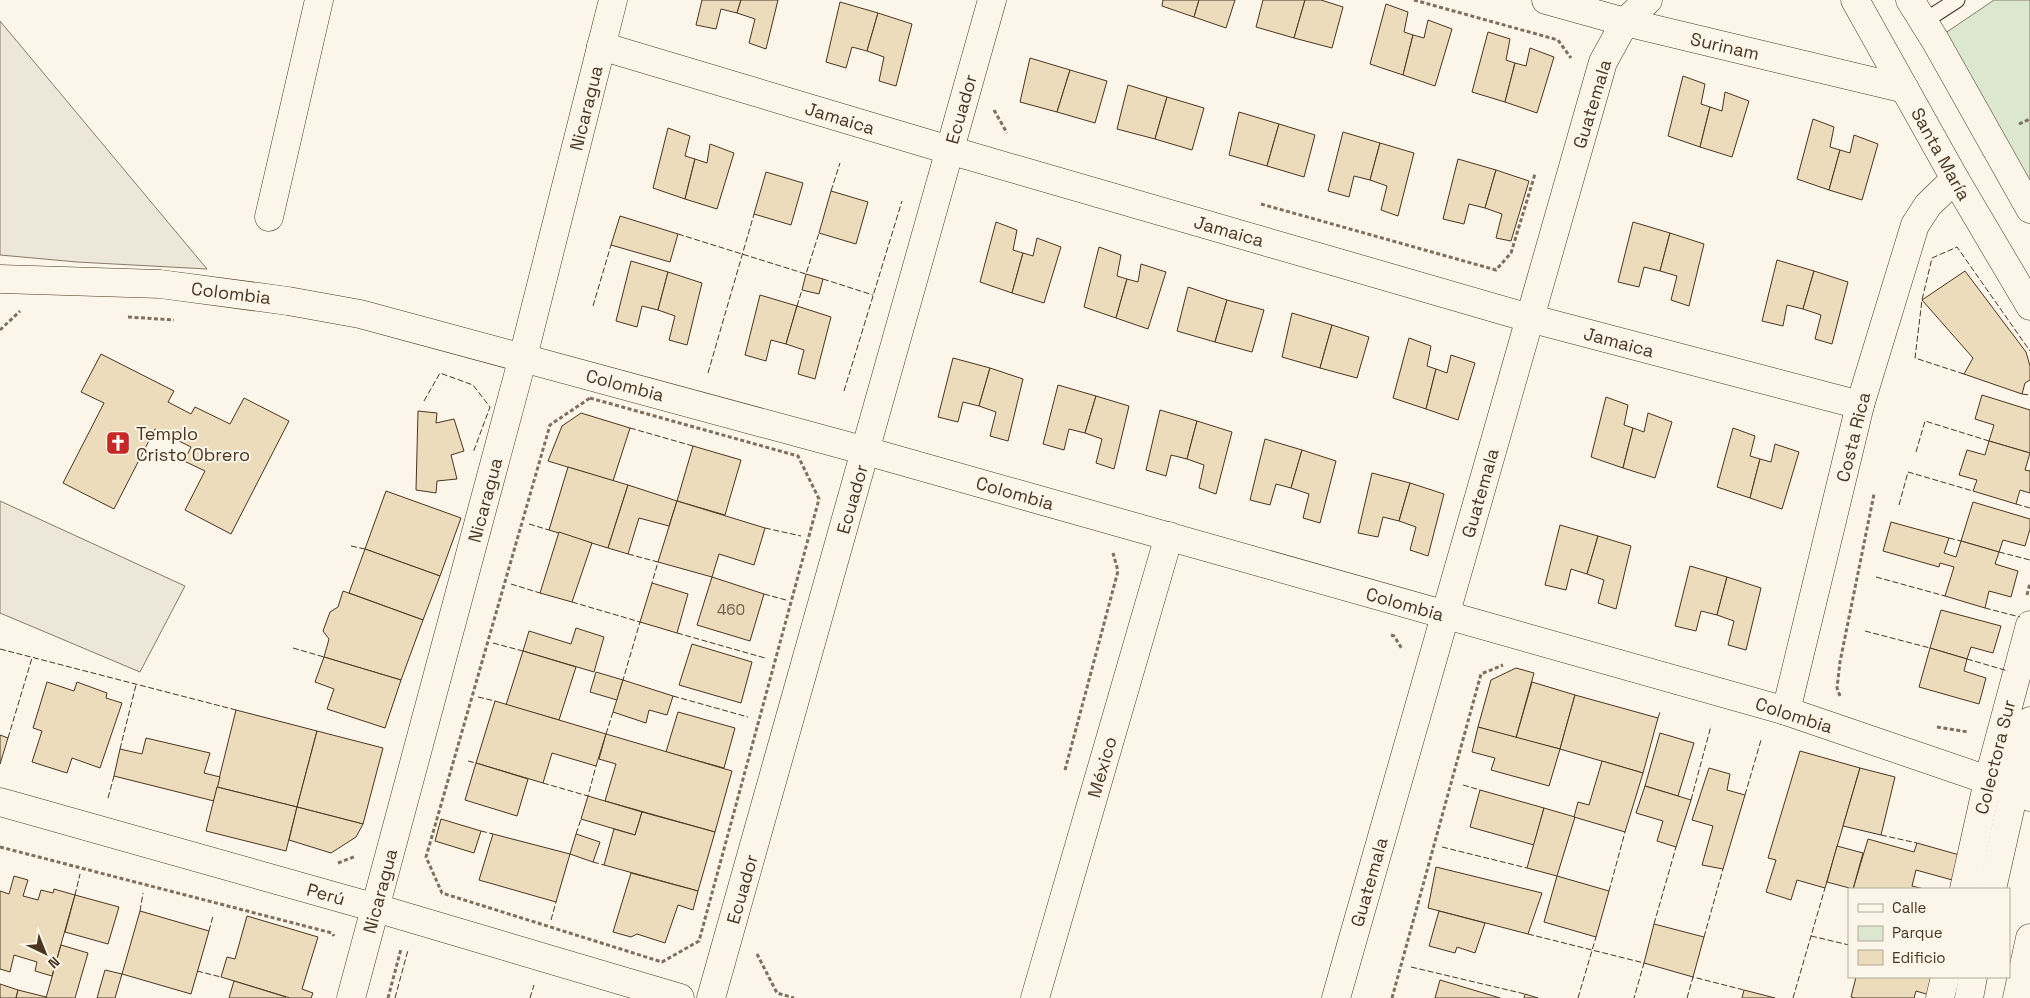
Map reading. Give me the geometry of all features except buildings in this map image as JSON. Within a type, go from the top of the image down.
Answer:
[{"type":"street","points":[[269,217],[320,0]]},
{"type":"street","name":"Nicaragua","points":[[351,998],[523,357],[613,0]]},
{"type":"street","name":"Ecuador","points":[[711,998],[992,0]]},
{"type":"street","name":"Surinam","points":[[1546,0],[1625,22],[1905,89]]},
{"type":"street","name":"Guatemala","points":[[1336,998],[1603,62],[1625,22],[1648,0]]},
{"type":"street","name":"Santa María","points":[[1855,0],[1955,179],[2030,306]]},
{"type":"street","points":[[1916,11],[2030,209]]},
{"type":"street","name":"Jamaica","points":[[601,46],[949,150],[1529,318],[1860,405]]},
{"type":"street","name":"Costa Rica","points":[[1786,711],[1860,405],[1915,225],[1928,205],[1955,179]]},
{"type":"street","name":"Colombia","points":[[0,279],[160,284],[288,300],[360,314],[866,451],[1786,711],[2022,793]]},
{"type":"street","name":"México","points":[[1035,998],[1168,536]]},
{"type":"street","name":"Colectora Sur","points":[[1964,888],[2028,613]]},
{"type":"street","points":[[1992,888],[2022,793],[2030,721]]},
{"type":"street","name":"Perú","points":[[0,802],[376,908],[680,998]]},
{"type":"street","points":[[2017,998],[2030,938]]},
{"type":"street","points":[[1940,998],[1945,978]]},
{"type":"street","points":[[1968,998],[1973,978]]},
{"type":"lane","points":[[1916,11],[1957,0]]},
{"type":"path","points":[[1414,0],[1558,40],[1571,58],[1568,68]]},
{"type":"path","points":[[991,106],[1008,134]]},
{"type":"path","points":[[1257,203],[1496,270],[1511,253],[1537,170]]},
{"type":"path","points":[[0,330],[21,310]]},
{"type":"path","points":[[120,317],[179,321]]},
{"type":"path","points":[[590,398],[798,456],[819,499],[699,941],[662,962],[442,893],[426,857],[550,425],[590,398]]},
{"type":"path","points":[[1844,705],[1836,688],[1875,487]]},
{"type":"path","points":[[1063,780],[1118,571],[1112,546]]},
{"type":"path","points":[[2028,613],[2030,582]]},
{"type":"path","points":[[1385,633],[1394,636],[1404,652]]},
{"type":"path","points":[[1392,998],[1482,674]]},
{"type":"path","points":[[1928,725],[1974,734]]},
{"type":"path","points":[[0,846],[332,933],[336,940]]},
{"type":"green space","points":[[1994,0],[2030,0],[2030,209],[1935,40]]},
{"type":"shaded area","points":[[0,21],[207,269],[77,262],[0,255]]},
{"type":"shaded area","points":[[0,501],[185,586],[140,672],[0,613]]},
{"type":"fence","points":[[831,191],[840,163]]},
{"type":"fence","points":[[844,391],[902,201]]},
{"type":"fence","points":[[708,373],[754,214]]},
{"type":"fence","points":[[678,234],[806,274],[819,233]]},
{"type":"fence","points":[[593,306],[611,245]]},
{"type":"fence","points":[[1964,374],[1915,358],[1922,300],[1932,258],[1957,247],[2030,351]]},
{"type":"fence","points":[[823,279],[873,295]]},
{"type":"fence","points":[[797,306],[802,290]]},
{"type":"fence","points":[[424,401],[440,373],[473,385],[490,407],[473,453]]},
{"type":"fence","points":[[2022,394],[2030,395]]},
{"type":"fence","points":[[1916,452],[1925,421],[1989,441]]},
{"type":"fence","points":[[630,428],[693,446]]},
{"type":"fence","points":[[1899,505],[1908,472],[1973,491]]},
{"type":"fence","points":[[2016,504],[2030,508]]},
{"type":"fence","points":[[529,524],[549,530]]},
{"type":"fence","points":[[765,528],[801,536]]},
{"type":"fence","points":[[1949,538],[1961,541]]},
{"type":"fence","points":[[351,546],[365,549]]},
{"type":"fence","points":[[1999,552],[2030,560]]},
{"type":"fence","points":[[628,554],[658,562],[652,583]]},
{"type":"fence","points":[[1876,577],[1945,596]]},
{"type":"fence","points":[[511,584],[540,593]]},
{"type":"fence","points":[[764,594],[786,600]]},
{"type":"fence","points":[[572,602],[640,622],[623,680]]},
{"type":"fence","points":[[1985,608],[2020,617]]},
{"type":"fence","points":[[1865,631],[1930,648]]},
{"type":"fence","points":[[677,633],[765,658]]},
{"type":"fence","points":[[493,643],[523,651]]},
{"type":"fence","points":[[293,648],[324,657]]},
{"type":"fence","points":[[0,649],[236,710]]},
{"type":"fence","points":[[8,738],[32,658]]},
{"type":"fence","points":[[1967,659],[2008,671]]},
{"type":"fence","points":[[120,749],[136,685]]},
{"type":"fence","points":[[673,696],[748,717]]},
{"type":"fence","points":[[478,697],[495,701]]},
{"type":"fence","points":[[606,734],[613,712]]},
{"type":"fence","points":[[1658,718],[1660,712]]},
{"type":"fence","points":[[1691,800],[1711,726]]},
{"type":"fence","points":[[1745,795],[1761,740]]},
{"type":"fence","points":[[468,761],[476,763]]},
{"type":"fence","points":[[543,783],[588,796],[596,766]]},
{"type":"fence","points":[[108,798],[114,776]]},
{"type":"fence","points":[[1463,785],[1480,790]]},
{"type":"fence","points":[[576,834],[581,819]]},
{"type":"fence","points":[[481,831],[493,834]]},
{"type":"fence","points":[[1609,891],[1625,832]]},
{"type":"fence","points":[[1881,835],[1917,843]]},
{"type":"fence","points":[[1442,847],[1527,868]]},
{"type":"fence","points":[[1654,924],[1676,847]]},
{"type":"fence","points":[[593,862],[604,865]]},
{"type":"fence","points":[[1704,937],[1723,869]]},
{"type":"fence","points":[[75,895],[80,874]]},
{"type":"fence","points":[[1793,998],[1825,888]]},
{"type":"fence","points":[[140,911],[143,893]]},
{"type":"fence","points":[[551,920],[556,902]]},
{"type":"fence","points":[[209,931],[213,916]]},
{"type":"fence","points":[[1528,934],[1644,963],[1634,998]]},
{"type":"fence","points":[[1811,936],[1848,945]]},
{"type":"fence","points":[[1578,998],[1596,937]]},
{"type":"fence","points":[[395,998],[408,950]]},
{"type":"fence","points":[[1411,967],[1525,994]]},
{"type":"fence","points":[[197,971],[221,977]]},
{"type":"fence","points":[[1687,998],[1693,977],[1744,990]]},
{"type":"fence","points":[[530,998],[534,985]]},
{"type":"place","name":"Templo Cristo Obrero","points":[[118,443]]}]
